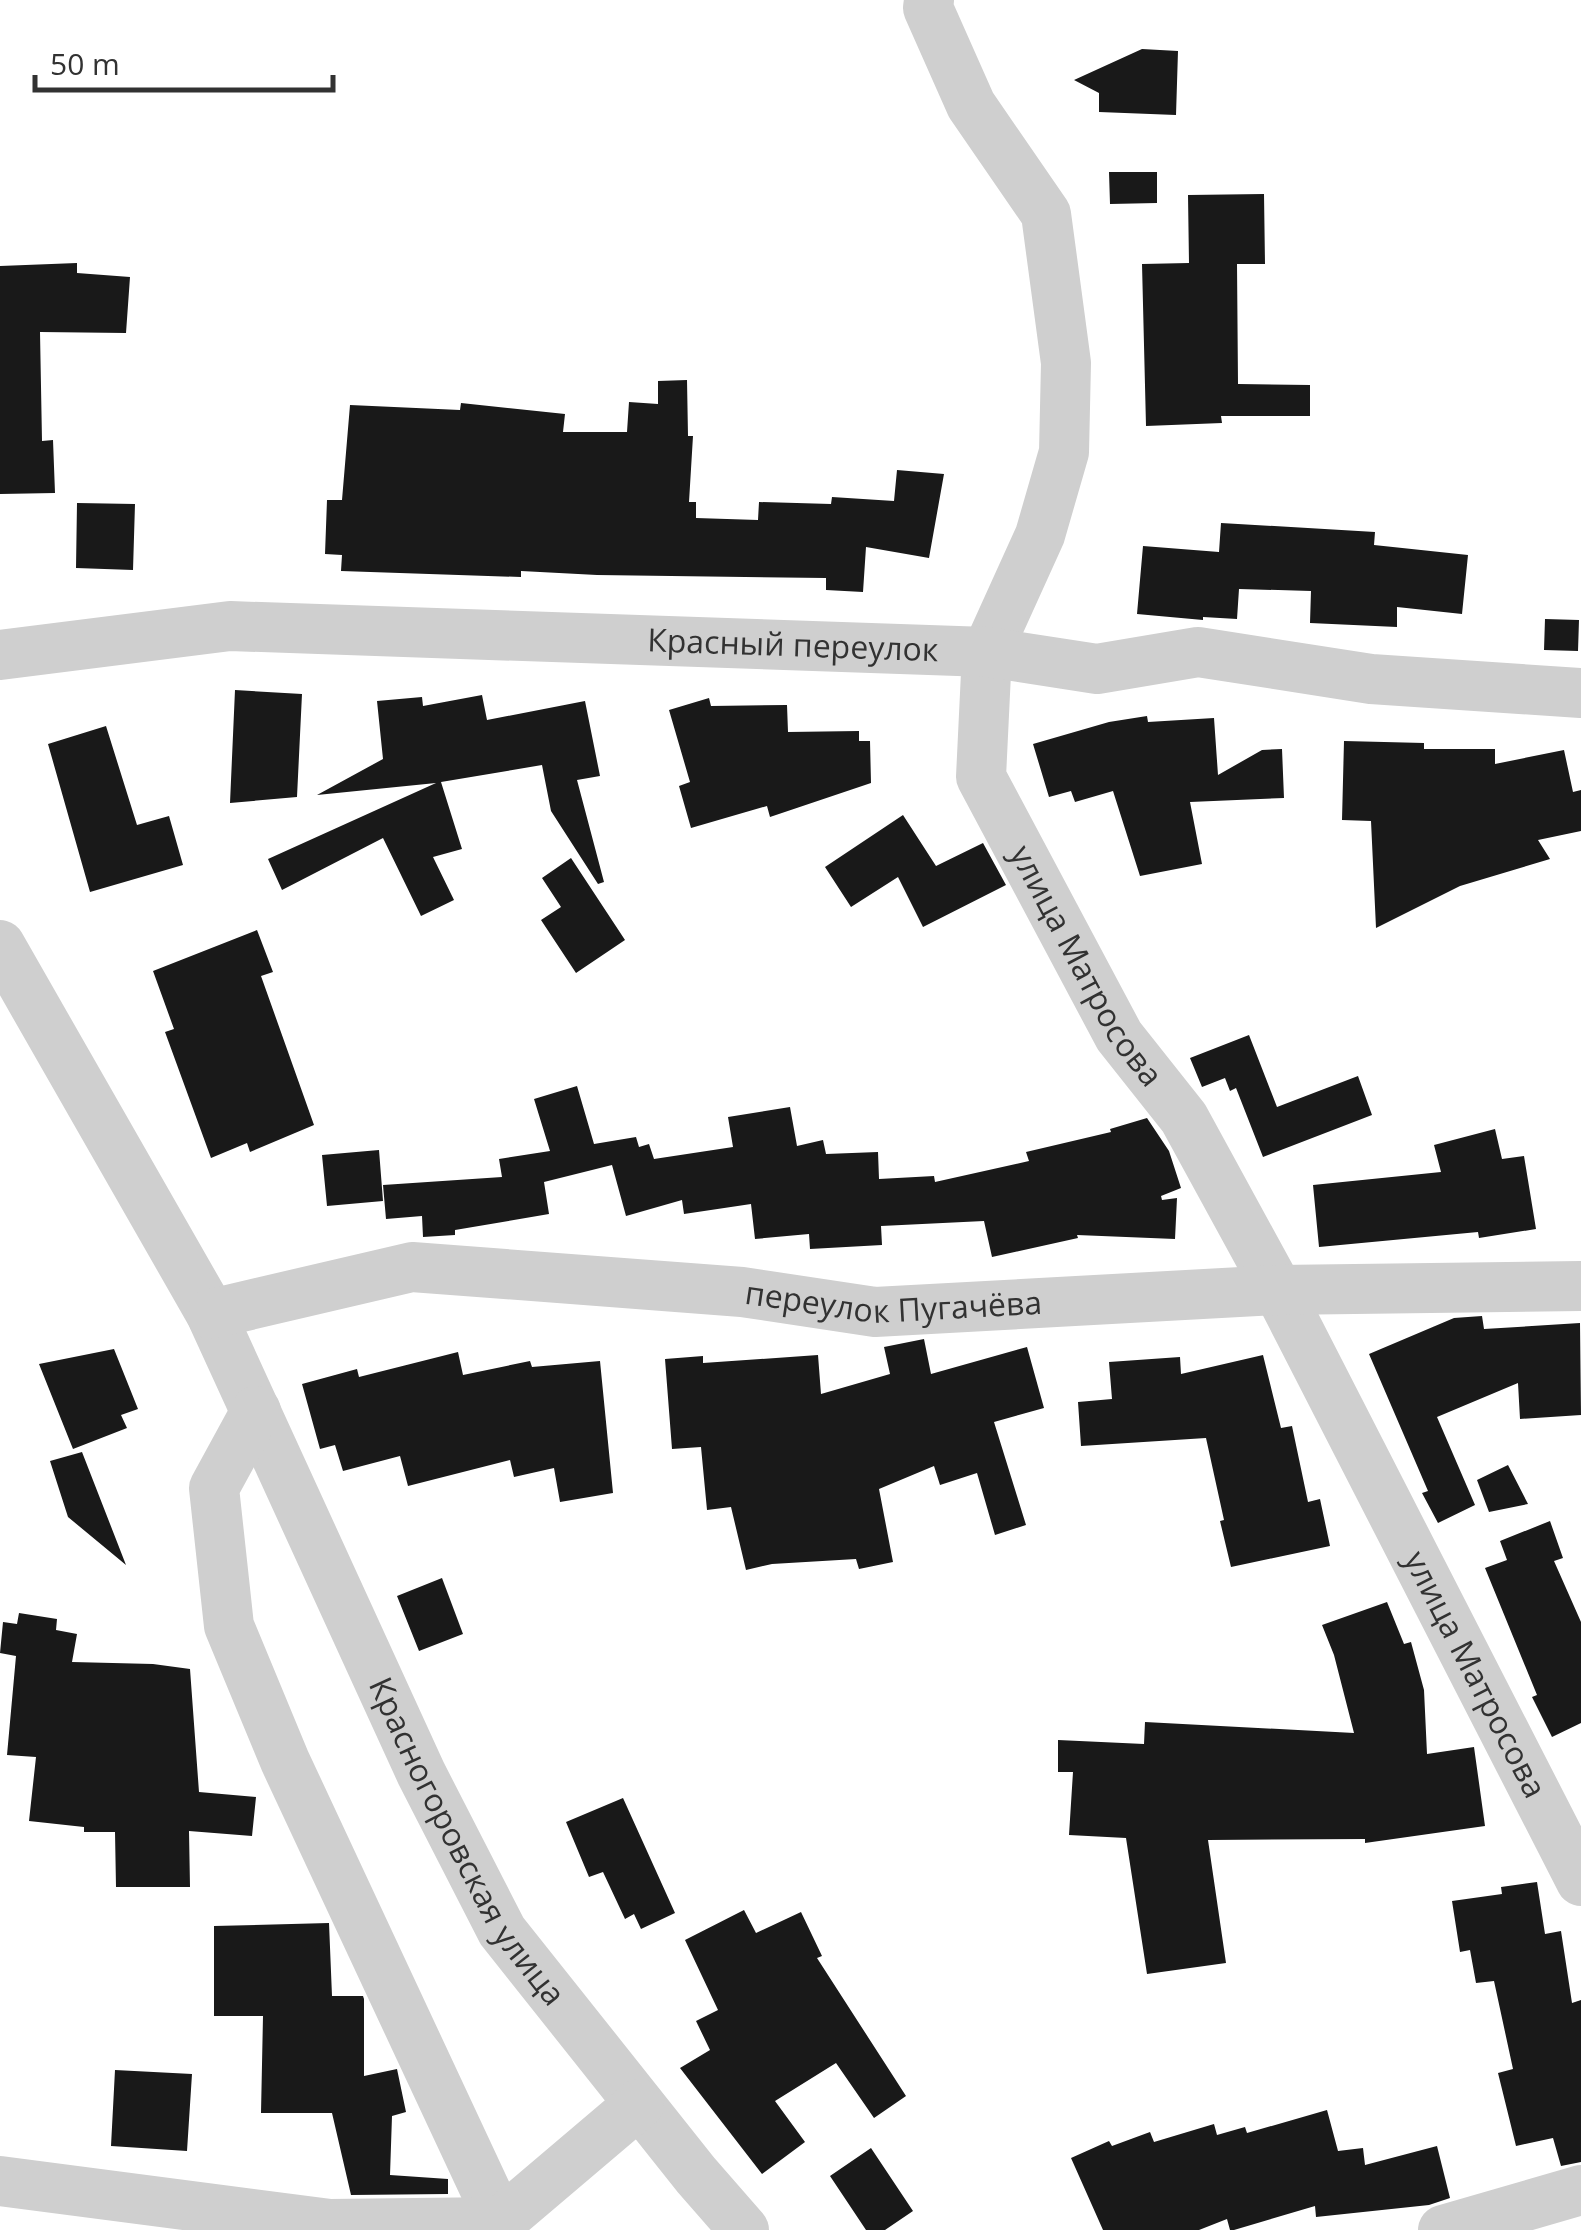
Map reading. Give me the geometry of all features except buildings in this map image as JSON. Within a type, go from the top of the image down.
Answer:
[{"type":"street","name":"улица Матросова","points":[[928,0],[928,8],[971,105],[1046,214],[1066,363],[1064,452],[1040,535],[987,652],[982,777],[1119,1036],[1184,1118],[1278,1290],[1581,1881]]},
{"type":"street","name":"Красный переулок","points":[[0,655],[230,626],[987,652],[1098,669],[1198,652],[1372,679],[1581,693]]},
{"type":"street","name":"Красногоровская улица","points":[[0,945],[211,1314],[420,1773],[502,1931],[744,2230]]},
{"type":"street","name":"переулок Пугачёва","points":[[211,1314],[412,1267],[742,1292],[876,1312],[1278,1290],[1581,1286]]},
{"type":"street","points":[[256,1411],[214,1488],[230,1626],[286,1760],[502,2226]]},
{"type":"street","points":[[0,2182],[330,2224],[502,2226],[640,2104]]},
{"type":"street","points":[[1443,2230],[1581,2190]]}]
